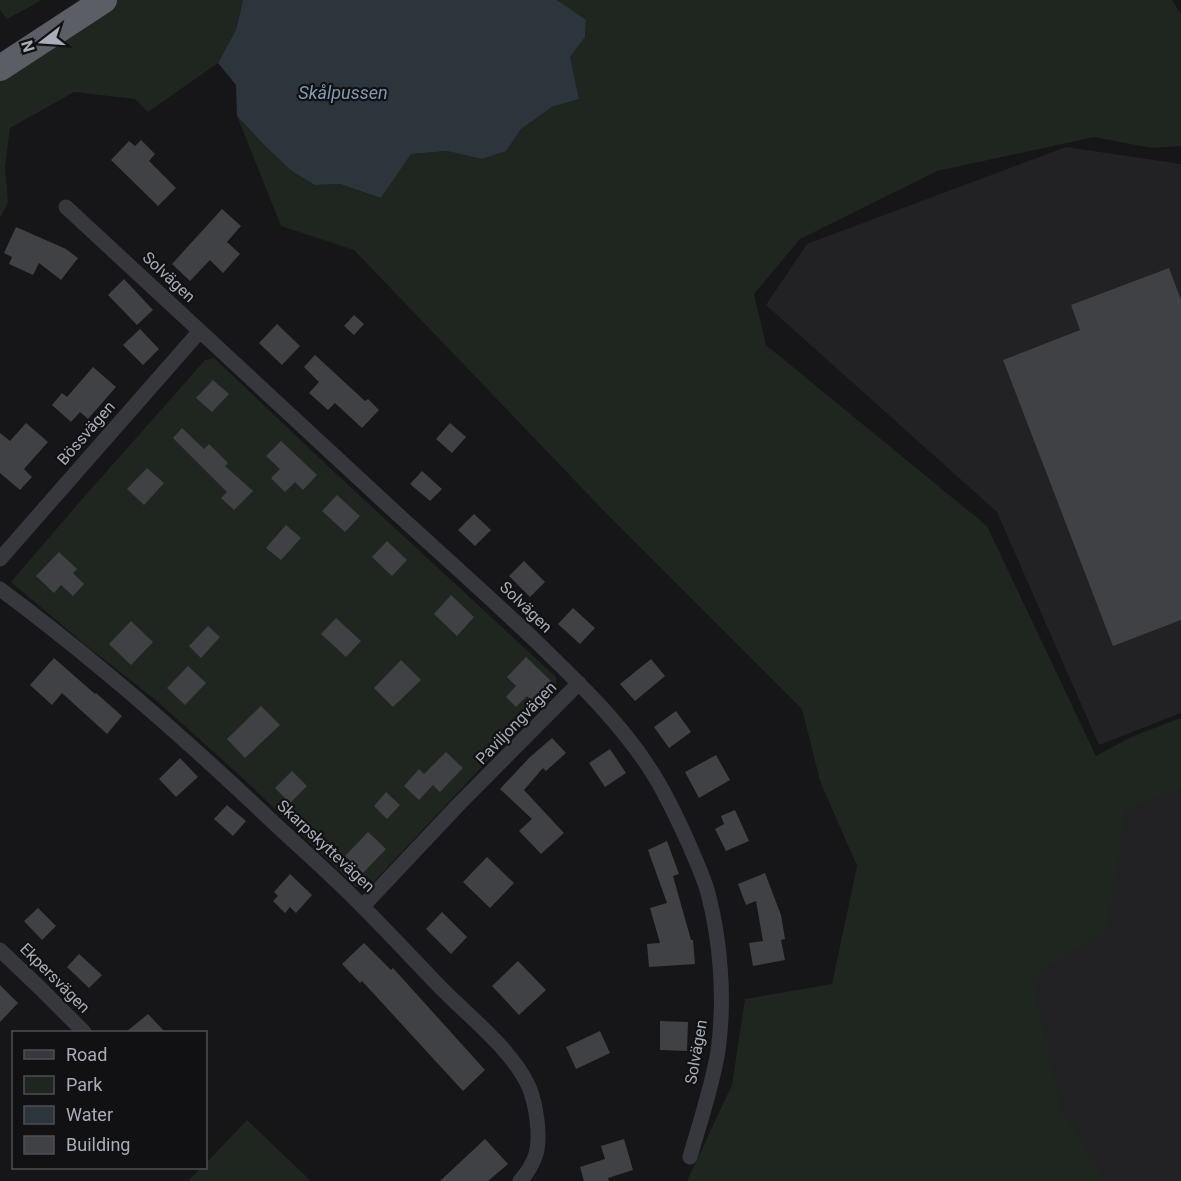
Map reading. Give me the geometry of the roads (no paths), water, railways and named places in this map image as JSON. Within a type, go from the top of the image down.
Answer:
[{"type":"highway","points":[[0,68],[104,0]]},
{"type":"street","name":"Solvägen","points":[[66,207],[503,610],[579,683],[648,765],[682,828],[699,867],[707,890],[721,969],[722,1004],[716,1061],[690,1157]]},
{"type":"street","name":"Bössvägen","points":[[0,559],[200,331]]},
{"type":"street","name":"Skarpskyttevägen","points":[[0,589],[47,624],[172,728],[363,906],[504,1051],[529,1087],[535,1107],[537,1147],[533,1162],[520,1181]]},
{"type":"street","name":"Paviljongvägen","points":[[363,906],[459,804],[579,683]]},
{"type":"street","name":"Ekpersvägen","points":[[0,950],[83,1031]]},
{"type":"water","name":"Skålpussen","points":[[243,0],[557,0],[586,20],[585,37],[570,57],[579,99],[552,107],[521,129],[506,151],[482,159],[447,151],[411,154],[381,198],[340,184],[315,185],[292,171],[237,116],[236,85],[218,63],[236,30]]}]
